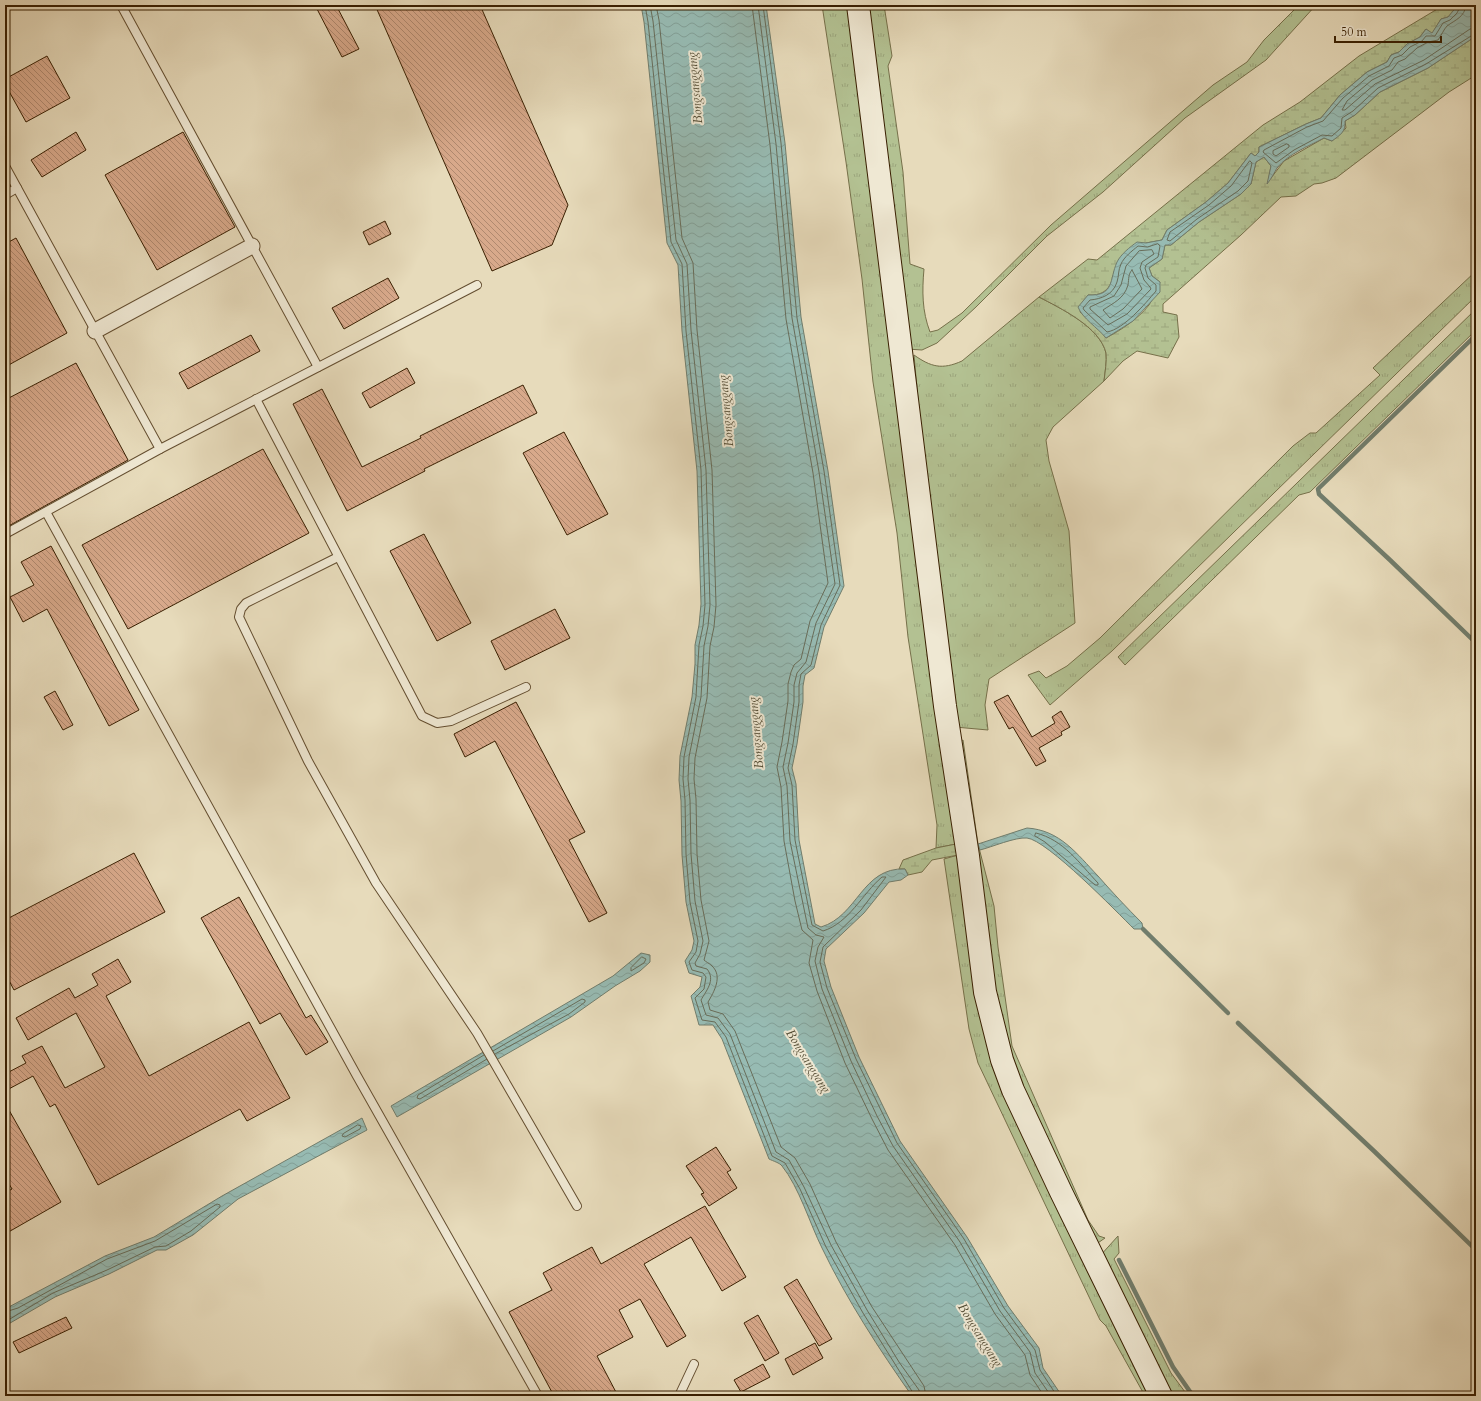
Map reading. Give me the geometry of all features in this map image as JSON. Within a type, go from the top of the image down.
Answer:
[{"type":"main road","points":[[858,5],[944,698],[968,856],[985,992],[1002,1060],[1013,1090],[1060,1192],[1161,1396]]},
{"type":"street","points":[[96,330],[252,246]]},
{"type":"lane","points":[[121,5],[318,367]]},
{"type":"lane","points":[[5,166],[160,449]]},
{"type":"lane","points":[[5,195],[17,188]]},
{"type":"lane","points":[[5,534],[160,449],[477,285]]},
{"type":"lane","points":[[256,399],[422,716],[437,723],[451,721],[526,687]]},
{"type":"lane","points":[[46,512],[357,1076],[538,1396]]},
{"type":"lane","points":[[338,557],[246,603],[241,608],[239,617],[308,760],[376,883],[477,1033],[577,1206]]},
{"type":"lane","points":[[680,1396],[694,1364]]},
{"type":"green space","points":[[822,5],[851,5],[956,844],[936,848],[937,825],[908,637],[897,533],[873,382],[862,279]]},
{"type":"green space","points":[[863,5],[884,5],[892,56],[888,66],[903,172],[910,264],[924,269],[923,301],[925,316],[930,332],[938,330],[962,313],[1051,225],[1213,85],[1247,62],[1264,40],[1299,5],[1316,5],[1266,60],[1185,118],[1103,192],[1047,236],[976,307],[937,343],[922,350],[907,349]]},
{"type":"green space","points":[[1444,5],[1459,5],[1448,17],[1441,19],[1432,34],[1426,29],[1420,37],[1407,44],[1399,52],[1391,55],[1387,62],[1367,72],[1340,95],[1321,118],[1259,147],[1259,152],[1255,156],[1251,153],[1228,183],[1206,202],[1167,230],[1162,240],[1146,243],[1114,271],[1113,277],[1107,289],[1099,294],[1088,295],[1080,312],[1098,327],[1106,338],[1123,328],[1140,315],[1152,300],[1160,282],[1152,276],[1149,268],[1162,259],[1165,245],[1171,245],[1199,222],[1241,194],[1251,184],[1256,162],[1264,157],[1271,166],[1268,182],[1284,161],[1324,138],[1332,141],[1346,128],[1345,121],[1355,115],[1380,92],[1428,68],[1476,36],[1476,75],[1449,92],[1336,178],[1314,184],[1296,196],[1281,197],[1241,235],[1163,304],[1163,312],[1177,315],[1179,337],[1168,358],[1137,351],[1123,361],[1104,381],[1106,353],[1096,335],[1078,319],[1039,297],[1088,259],[1097,260],[1263,125],[1300,102],[1359,56]]},
{"type":"green space","points":[[1476,271],[1476,296],[1112,651],[1050,705],[1028,675],[1039,671],[1046,678],[1067,666],[1100,638],[1293,446],[1310,433],[1316,433],[1380,375],[1373,368]]},
{"type":"green space","points":[[1039,297],[1078,319],[1088,327],[1096,335],[1106,353],[1104,381],[1053,427],[1046,440],[1049,461],[1069,531],[1075,623],[989,679],[985,705],[988,730],[955,727],[930,534],[914,355],[931,365],[937,366],[948,366],[962,361]]},
{"type":"green space","points":[[1476,309],[1476,330],[1310,492],[1299,495],[1125,665],[1118,657]]},
{"type":"green space","points":[[963,740],[978,844],[994,906],[998,947],[1012,1046],[1088,1220],[1099,1236],[1105,1238],[1095,1245],[1003,1051],[955,744]]},
{"type":"green space","points":[[956,844],[958,855],[932,860],[922,872],[908,875],[905,869],[899,869],[903,860],[936,848]]},
{"type":"green space","points":[[958,855],[979,993],[1154,1396],[1145,1396],[1106,1326],[1100,1320],[978,1063],[969,1029],[944,859]]},
{"type":"green space","points":[[1118,1236],[1119,1253],[1114,1259],[1171,1373],[1188,1396],[1169,1396],[1099,1257]]},
{"type":"water","name":"Bongsanggang","points":[[641,5],[766,5],[785,143],[801,317],[828,471],[844,586],[824,627],[814,668],[805,675],[803,702],[792,768],[796,784],[799,840],[815,924],[821,927],[844,913],[869,884],[879,876],[891,870],[905,869],[908,875],[901,880],[889,882],[864,913],[826,949],[824,961],[831,987],[859,1057],[900,1141],[967,1237],[1008,1306],[1039,1348],[1043,1368],[1062,1396],[912,1396],[876,1342],[842,1286],[822,1248],[794,1184],[781,1165],[769,1159],[722,1039],[713,1025],[699,1025],[691,996],[700,987],[702,977],[689,973],[685,961],[692,950],[694,941],[686,902],[682,855],[679,780],[680,756],[692,697],[695,645],[701,604],[697,471],[682,331],[678,265],[667,243]]},
{"type":"water","points":[[1458,5],[1476,5],[1476,36],[1428,68],[1380,92],[1355,115],[1345,121],[1345,128],[1338,137],[1332,141],[1324,138],[1293,154],[1277,168],[1267,184],[1271,166],[1264,157],[1256,162],[1251,184],[1241,194],[1199,222],[1171,245],[1165,245],[1162,259],[1149,268],[1152,276],[1160,282],[1160,292],[1133,321],[1106,338],[1083,315],[1078,307],[1088,295],[1097,295],[1107,290],[1110,286],[1117,262],[1129,248],[1137,242],[1146,243],[1162,240],[1167,230],[1206,202],[1228,183],[1251,153],[1255,156],[1259,152],[1259,147],[1321,118],[1340,95],[1367,72],[1387,62],[1391,55],[1399,52],[1407,44],[1420,37],[1426,29],[1432,33],[1441,19],[1448,17]]},
{"type":"water","points":[[1027,828],[1049,833],[1067,844],[1142,923],[1143,929],[1134,929],[1082,878],[1037,842],[1027,838],[1022,838],[980,850],[978,844]]},
{"type":"water","points":[[641,953],[650,955],[650,962],[640,971],[615,986],[571,1017],[397,1117],[391,1106],[613,976]]},
{"type":"water","points":[[362,1118],[367,1130],[238,1199],[193,1235],[166,1250],[157,1250],[109,1274],[55,1297],[5,1326],[5,1309],[105,1256],[154,1237],[222,1196]]},
{"type":"building","points":[[324,5],[336,5],[359,49],[342,57],[317,9]]},
{"type":"building","points":[[375,5],[480,5],[568,205],[552,245],[492,271]]},
{"type":"building","points":[[47,56],[70,98],[26,122],[5,84],[5,79]]},
{"type":"building","points":[[76,132],[86,150],[42,177],[31,160]]},
{"type":"building","points":[[183,132],[235,227],[157,270],[105,175]]},
{"type":"building","points":[[385,221],[391,234],[369,245],[363,232]]},
{"type":"building","points":[[16,238],[67,333],[5,367],[5,244]]},
{"type":"building","points":[[388,278],[399,298],[344,329],[332,308]]},
{"type":"building","points":[[251,335],[260,351],[188,389],[179,373]]},
{"type":"building","points":[[76,363],[128,460],[5,528],[5,400]]},
{"type":"building","points":[[407,368],[415,383],[370,408],[362,393]]},
{"type":"building","points":[[523,385],[537,413],[424,469],[425,471],[347,511],[293,404],[322,389],[362,467],[421,438],[420,436]]},
{"type":"building","points":[[564,432],[608,514],[567,535],[523,453]]},
{"type":"building","points":[[263,449],[309,533],[128,629],[82,545]]},
{"type":"building","points":[[424,534],[471,623],[437,641],[390,551]]},
{"type":"building","points":[[51,546],[139,710],[109,726],[47,609],[23,622],[10,597],[34,585],[21,562]]},
{"type":"building","points":[[555,609],[570,638],[505,670],[491,641]]},
{"type":"building","points":[[55,691],[73,725],[63,730],[44,697]]},
{"type":"building","points":[[1008,695],[1032,737],[1055,723],[1052,717],[1061,711],[1070,727],[1061,732],[1062,735],[1039,748],[1046,761],[1036,766],[1013,727],[1009,729],[994,702]]},
{"type":"building","points":[[516,702],[585,832],[569,840],[607,913],[589,922],[495,741],[465,757],[454,734]]},
{"type":"building","points":[[134,853],[165,912],[14,990],[5,973],[5,920]]},
{"type":"building","points":[[239,897],[306,1018],[311,1015],[328,1042],[306,1055],[280,1013],[260,1024],[201,918]]},
{"type":"building","points":[[118,959],[131,982],[106,996],[149,1076],[249,1022],[290,1098],[247,1121],[240,1109],[98,1185],[55,1104],[50,1107],[33,1076],[5,1091],[5,1074],[26,1063],[22,1056],[42,1046],[65,1088],[105,1067],[76,1013],[28,1040],[16,1018],[69,988],[75,998],[98,985],[92,974]]},
{"type":"building","points":[[5,1103],[61,1202],[5,1234],[5,1193],[12,1189],[5,1177]]},
{"type":"building","points":[[716,1147],[731,1170],[727,1172],[737,1188],[709,1206],[701,1194],[704,1193],[686,1166]]},
{"type":"building","points":[[705,1206],[746,1277],[722,1291],[691,1237],[644,1264],[686,1336],[667,1347],[640,1299],[619,1310],[633,1337],[597,1356],[618,1396],[554,1396],[509,1312],[552,1290],[543,1273],[592,1247],[601,1264]]},
{"type":"building","points":[[797,1279],[832,1339],[819,1346],[784,1287]]},
{"type":"building","points":[[758,1315],[779,1353],[765,1361],[744,1323]]},
{"type":"building","points":[[66,1317],[72,1328],[19,1353],[13,1342]]},
{"type":"building","points":[[815,1343],[823,1358],[793,1375],[785,1359]]},
{"type":"building","points":[[763,1364],[770,1377],[741,1392],[734,1380]]},
{"type":"waterway","points":[[1476,335],[1318,489],[1319,494],[1476,643]]},
{"type":"waterway","points":[[1143,929],[1228,1013]]},
{"type":"waterway","points":[[1238,1023],[1375,1152],[1476,1250]]},
{"type":"waterway","points":[[1119,1260],[1173,1367],[1193,1396]]}]
